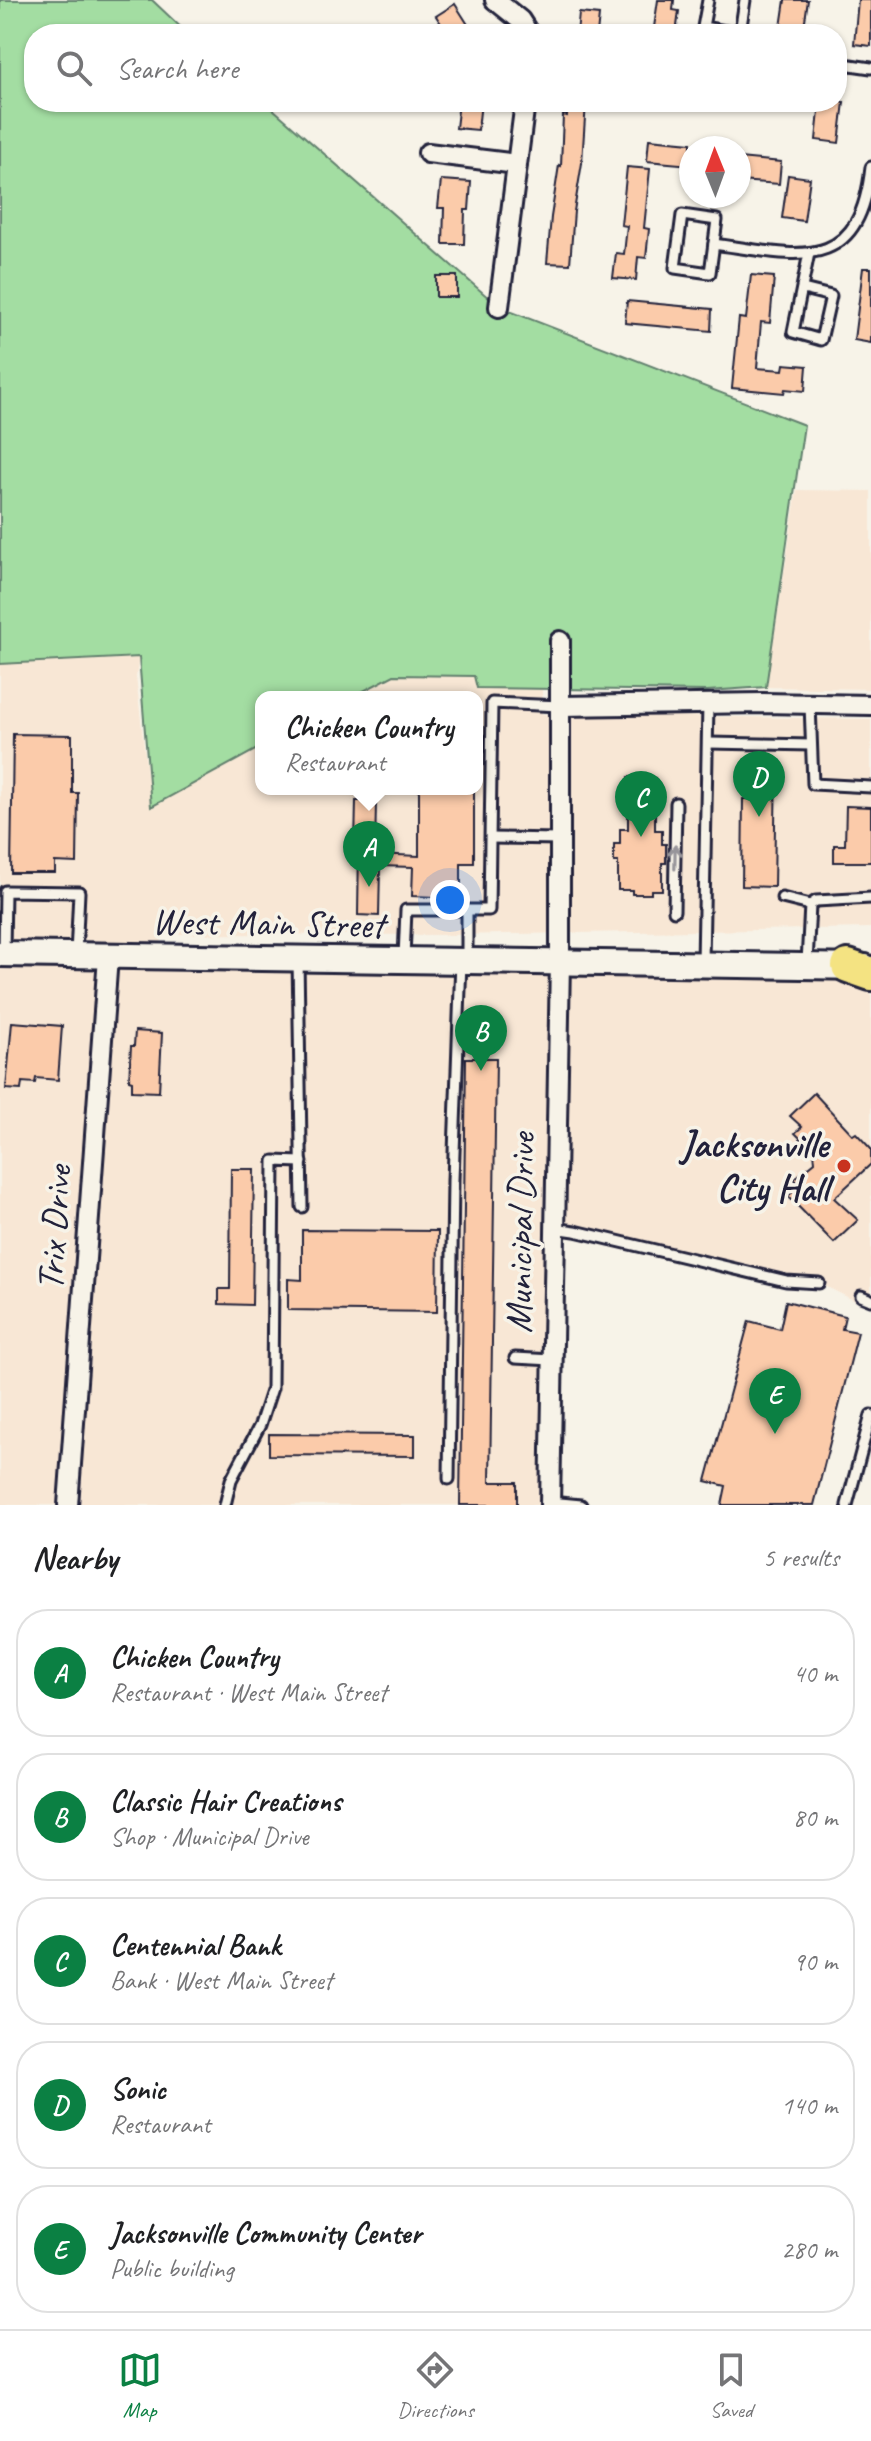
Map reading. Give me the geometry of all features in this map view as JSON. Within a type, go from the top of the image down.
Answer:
[{"type":"main road","name":"West Main Street","points":[[2,954],[807,964],[863,969]]},
{"type":"street","points":[[495,0],[523,24]]},
{"type":"street","points":[[499,307],[524,112]]},
{"type":"street","points":[[428,153],[517,164]]},
{"type":"street","name":"Municipal Drive","points":[[550,1503],[560,962],[560,641]]},
{"type":"street","points":[[560,706],[871,705]]},
{"type":"street","name":"Trix Drive","points":[[68,1505],[108,957]]},
{"type":"lane","points":[[704,24],[708,0]]},
{"type":"lane","points":[[742,24],[745,0]]},
{"type":"lane","points":[[847,64],[871,68]]},
{"type":"lane","points":[[714,244],[794,254],[823,252],[846,236],[860,217],[871,167]]},
{"type":"lane","points":[[682,215],[717,220],[714,244],[710,273],[675,268],[682,215]]},
{"type":"lane","points":[[803,289],[831,296],[821,340],[793,332],[809,253]]},
{"type":"lane","points":[[403,960],[406,910],[489,910],[492,703],[560,706]]},
{"type":"lane","points":[[703,965],[708,704]]},
{"type":"lane","points":[[810,704],[813,784],[871,787]]},
{"type":"lane","points":[[709,743],[811,745]]},
{"type":"lane","points":[[674,911],[676,803]]},
{"type":"lane","points":[[491,838],[561,839]]},
{"type":"lane","points":[[2,954],[5,891],[79,892],[76,955]]},
{"type":"lane","points":[[782,898],[810,905],[816,901],[871,898]]},
{"type":"lane","points":[[807,964],[810,905]]},
{"type":"lane","points":[[449,1479],[453,1180],[467,910]]},
{"type":"lane","points":[[298,959],[302,1207]]},
{"type":"lane","points":[[225,1505],[231,1480],[260,1425],[272,1388],[274,1161],[302,1162]]},
{"type":"lane","points":[[554,1228],[786,1281],[819,1283]]},
{"type":"lane","points":[[515,1358],[552,1360]]},
{"type":"lane","points":[[847,1505],[871,1415]]},
{"type":"lane","points":[[550,1503],[581,1505]]},
{"type":"shaded area","points":[[797,490],[871,491],[871,689],[766,687]]},
{"type":"shaded area","points":[[139,656],[136,677],[151,807],[255,750],[255,795],[483,795],[483,691],[364,691],[394,675],[475,676],[477,688],[542,689],[542,714],[871,719],[871,928],[450,935],[161,934],[163,956],[871,967],[871,1300],[861,1296],[855,1301],[819,1283],[786,1281],[554,1228],[550,1505],[0,1505],[0,664]]},
{"type":"green space","points":[[0,0],[152,0],[177,24],[24,24],[24,112],[276,112],[499,307],[804,425],[766,687],[707,691],[477,688],[474,676],[394,675],[363,691],[255,691],[255,750],[151,807],[139,657],[0,664]]},
{"type":"building","points":[[658,0],[674,0],[673,10],[679,11],[677,24],[654,24]]},
{"type":"building","points":[[785,0],[808,0],[804,24],[781,24]]},
{"type":"building","points":[[858,0],[871,0],[871,46],[854,44]]},
{"type":"building","points":[[455,4],[468,24],[441,24],[436,16]]},
{"type":"building","points":[[579,13],[599,15],[598,24],[578,24]]},
{"type":"building","points":[[458,112],[480,112],[478,130],[456,128]]},
{"type":"building","points":[[567,112],[585,112],[570,264],[547,263],[551,217],[561,166],[563,115],[567,116]]},
{"type":"building","points":[[819,112],[843,112],[839,143],[816,140]]},
{"type":"building","points":[[649,139],[679,142],[679,164],[647,161]]},
{"type":"building","points":[[751,159],[781,162],[779,184],[751,182]]},
{"type":"building","points":[[627,167],[650,169],[644,228],[649,229],[646,258],[638,257],[636,280],[613,278],[616,253],[624,254],[627,226],[621,225]]},
{"type":"building","points":[[788,175],[810,178],[804,221],[782,218]]},
{"type":"building","points":[[441,180],[471,182],[469,210],[465,210],[464,244],[443,244],[444,208],[438,208]]},
{"type":"building","points":[[863,268],[871,268],[871,343],[854,340]]},
{"type":"building","points":[[751,275],[774,277],[770,323],[761,322],[757,368],[783,370],[784,364],[807,366],[805,391],[785,389],[784,393],[732,388],[739,318],[746,319]]},
{"type":"building","points":[[436,276],[457,276],[457,297],[436,297]]},
{"type":"building","points":[[627,301],[712,309],[711,331],[625,323]]},
{"type":"building","points":[[13,734],[72,735],[72,793],[78,793],[77,863],[55,862],[55,873],[11,873]]},
{"type":"building","points":[[749,765],[776,765],[774,887],[742,886],[743,799],[749,799]]},
{"type":"building","points":[[628,777],[655,778],[655,830],[662,830],[666,863],[662,863],[662,890],[651,890],[651,894],[618,890],[618,862],[614,862],[614,844],[620,844],[620,829],[628,829]]},
{"type":"building","points":[[419,795],[474,795],[474,863],[461,863],[461,898],[412,896],[413,867],[380,866],[379,916],[358,915],[356,801],[376,801],[375,854],[419,856]]},
{"type":"building","points":[[846,806],[871,807],[871,862],[834,862],[834,845],[845,845]]},
{"type":"building","points":[[12,1022],[62,1026],[58,1080],[36,1078],[35,1083],[22,1082],[21,1090],[6,1089]]},
{"type":"building","points":[[135,1031],[162,1033],[159,1092],[132,1091],[132,1081],[129,1080]]},
{"type":"building","points":[[466,1058],[496,1058],[490,1482],[517,1482],[517,1505],[460,1505]]},
{"type":"building","name":"Jacksonville City Hall","points":[[814,1093],[853,1135],[856,1133],[871,1149],[871,1164],[834,1198],[858,1220],[834,1243],[788,1196],[801,1185],[794,1179],[815,1162],[814,1152],[795,1133],[802,1127],[790,1116]]},
{"type":"building","points":[[231,1169],[254,1169],[252,1305],[219,1304],[219,1289],[230,1289]]},
{"type":"building","points":[[302,1230],[438,1231],[437,1312],[288,1310],[288,1279],[302,1280]]},
{"type":"building","points":[[786,1301],[845,1316],[842,1329],[858,1332],[814,1505],[722,1505],[726,1486],[706,1481],[749,1321],[780,1329]]},
{"type":"building","points":[[269,1434],[415,1435],[415,1456],[269,1455]]},
{"type":"place","name":"Sonic","points":[[759,817]]},
{"type":"place","name":"Centennial Bank","points":[[641,837]]},
{"type":"place","name":"Chicken Country","points":[[369,887]]},
{"type":"place","name":"Classic Hair Creations","points":[[481,1071]]},
{"type":"place","name":"Jacksonville City Hall","points":[[844,1166]]},
{"type":"place","name":"Jacksonville Community Center","points":[[775,1434]]}]
